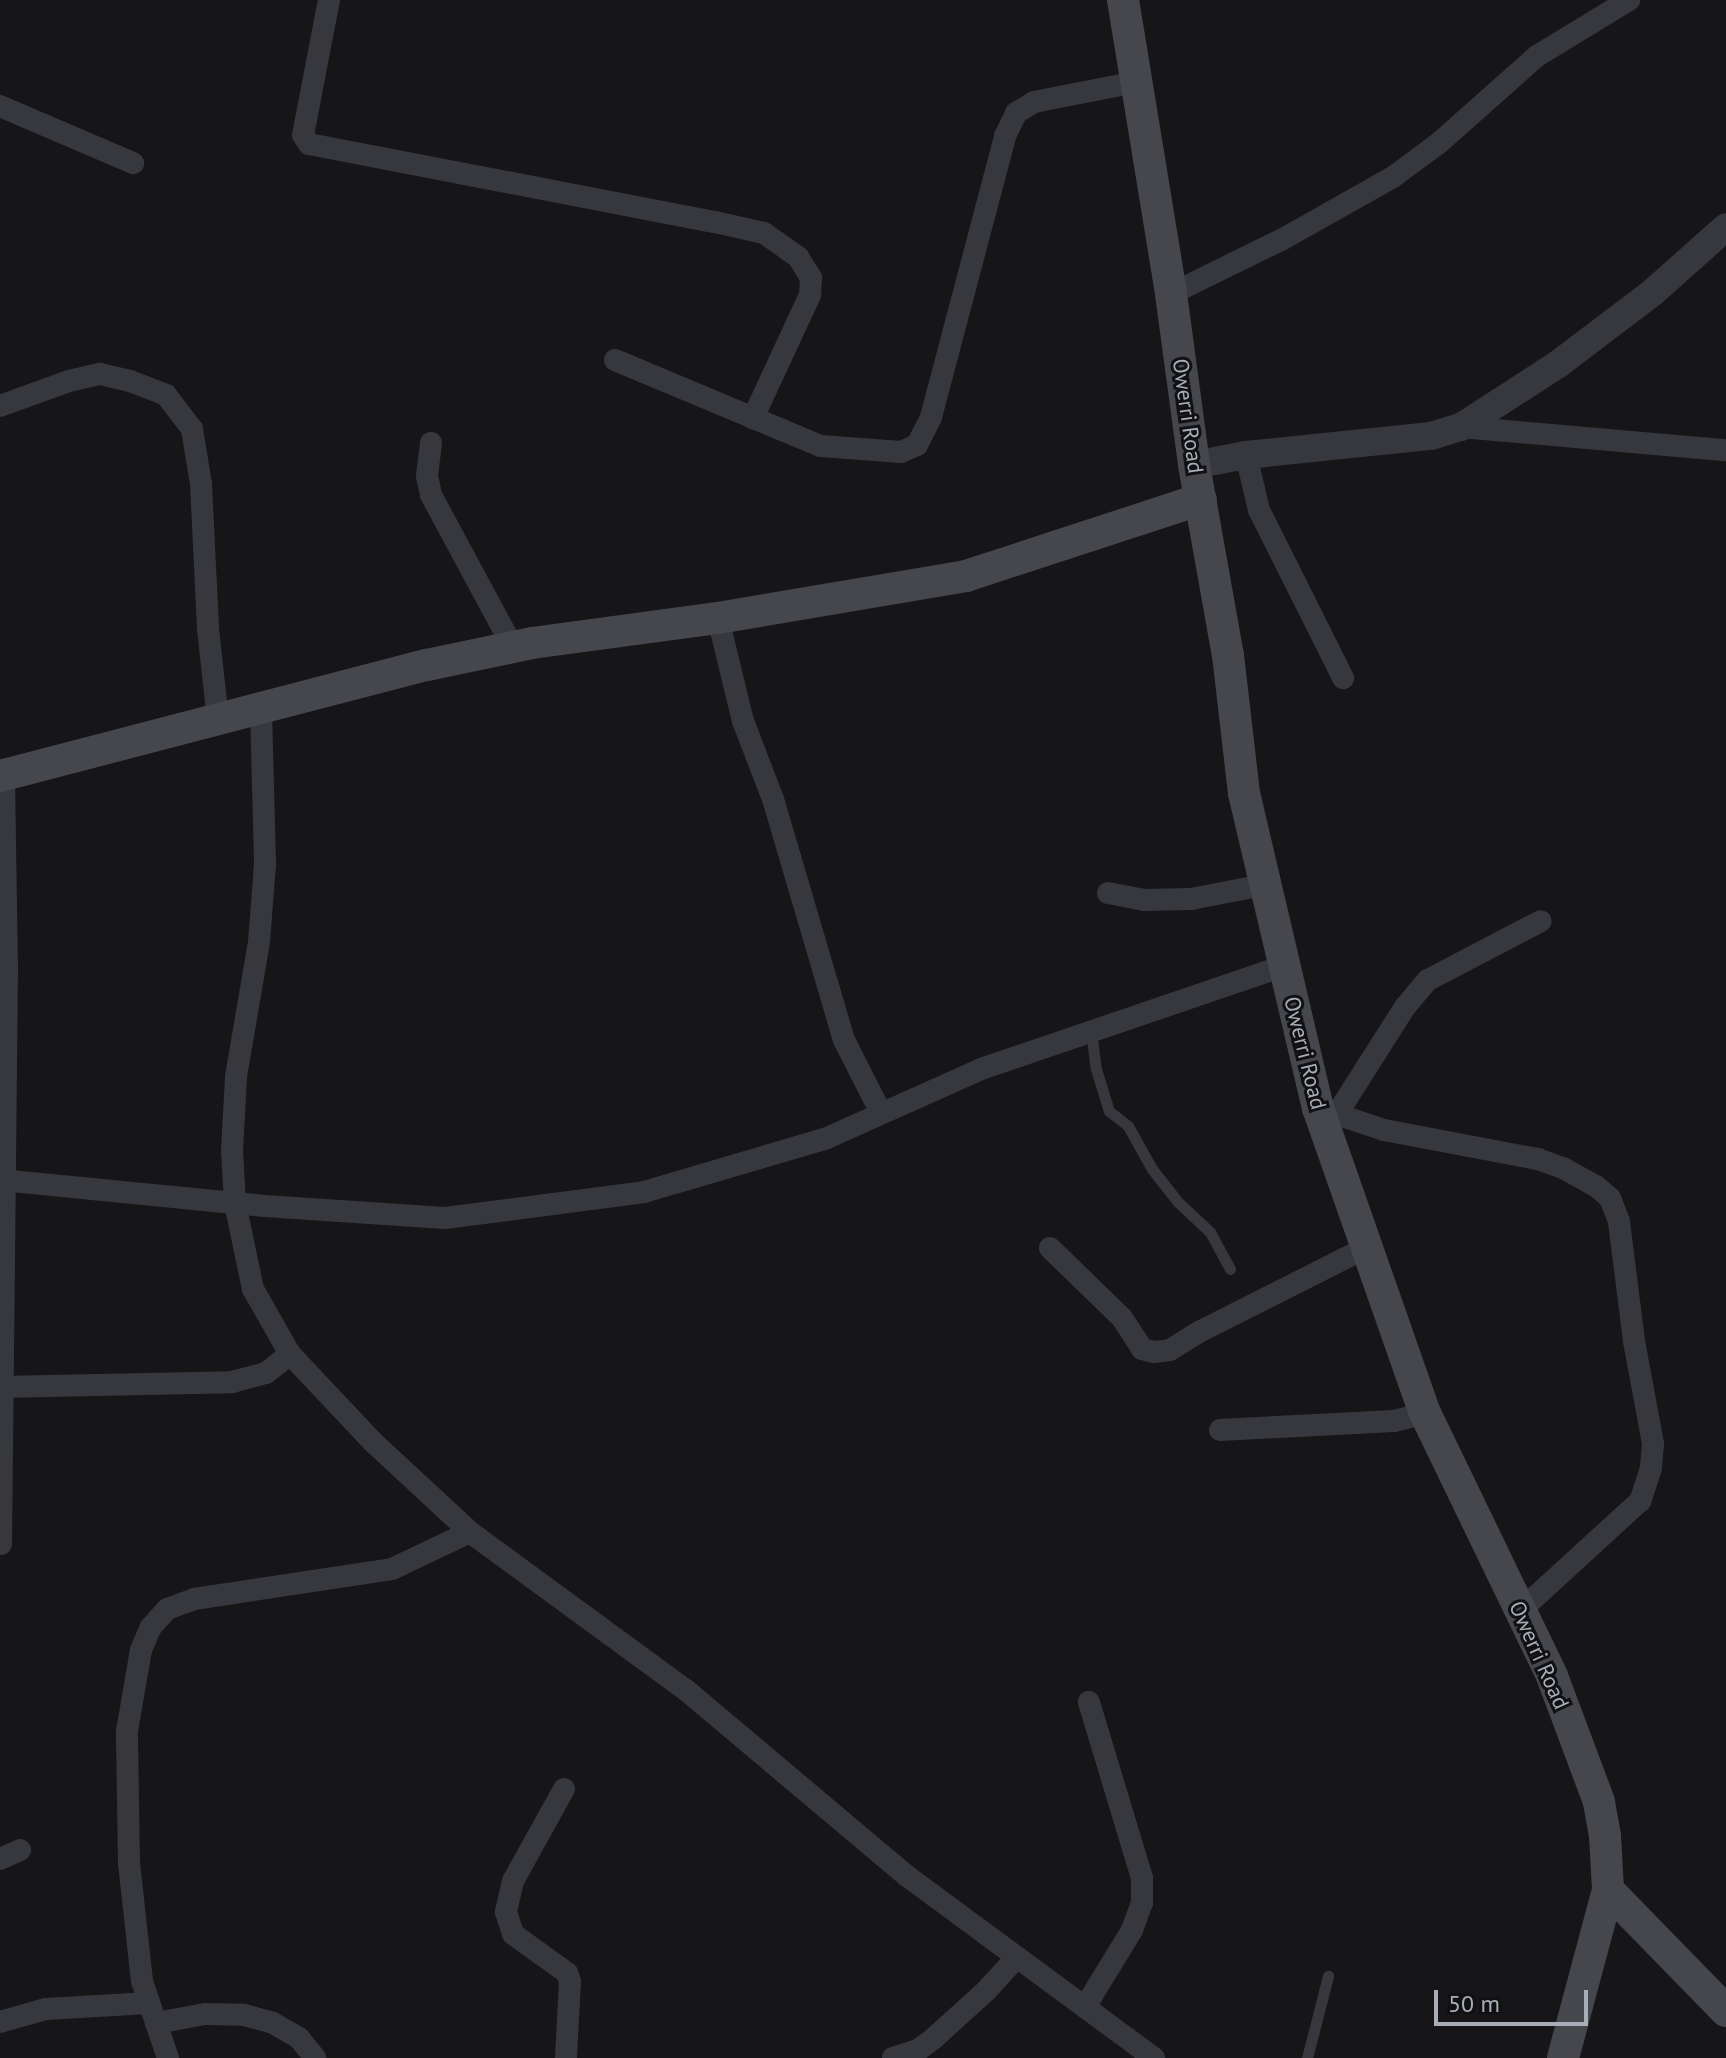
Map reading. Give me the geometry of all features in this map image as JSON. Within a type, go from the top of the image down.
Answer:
[{"type":"main road","name":"Owerri Road","points":[[1123,0],[1171,294],[1194,465],[1228,655],[1244,793],[1283,966],[1328,1111],[1365,1248],[1425,1413],[1552,1676],[1599,1802],[1605,1836],[1608,1890],[1563,2058]]},
{"type":"main road","points":[[2,776],[427,665],[513,647],[718,618],[966,576],[1201,499]]},
{"type":"main road","points":[[1608,1890],[1726,2011]]},
{"type":"street","points":[[329,0],[303,135],[309,144],[764,233],[798,257],[811,278],[810,295],[753,418]]},
{"type":"street","points":[[1171,294],[1283,239],[1393,177],[1439,143],[1537,56],[1629,0]]},
{"type":"street","points":[[615,360],[821,446],[901,452],[917,445],[931,417],[1005,136],[1016,113],[1034,102],[1136,82]]},
{"type":"street","points":[[0,106],[133,163]]},
{"type":"street","points":[[1194,465],[1246,455],[1431,436],[1461,427],[1557,365],[1652,293],[1726,227]]},
{"type":"street","points":[[0,406],[69,381],[100,374],[130,381],[166,395],[192,429],[201,484],[208,629],[218,720]]},
{"type":"street","points":[[1461,427],[1726,450]]},
{"type":"street","points":[[431,443],[427,476],[431,495],[513,647]]},
{"type":"street","points":[[1246,455],[1259,510],[1343,678]]},
{"type":"street","points":[[718,618],[743,721],[773,799],[844,1040],[881,1113]]},
{"type":"street","points":[[261,709],[265,864],[259,942],[236,1077],[232,1151],[235,1203],[253,1289],[290,1354],[374,1443],[470,1532],[686,1690],[907,1876],[1154,2058]]},
{"type":"street","points":[[1,1544],[2,776]]},
{"type":"street","points":[[1108,893],[1144,900],[1191,899],[1264,885]]},
{"type":"street","points":[[1520,1611],[1640,1501],[1651,1468],[1653,1444],[1634,1341],[1619,1222],[1610,1198],[1596,1186],[1563,1168],[1538,1159],[1384,1130],[1328,1111],[1428,980],[1541,921]]},
{"type":"street","points":[[3,1181],[235,1203],[445,1218],[644,1192],[827,1138],[981,1069],[1283,966]]},
{"type":"street","points":[[1050,1248],[1122,1318],[1142,1349],[1154,1352],[1170,1350],[1201,1331],[1365,1248]]},
{"type":"street","points":[[1,1387],[232,1382],[266,1373],[290,1354]]},
{"type":"street","points":[[1220,1430],[1394,1421],[1425,1413]]},
{"type":"street","points":[[168,2058],[135,1941],[131,1895],[127,1731],[141,1650],[151,1627],[167,1609],[194,1599],[392,1569],[470,1532]]},
{"type":"street","points":[[1085,2007],[1132,1930],[1142,1903],[1142,1878],[1089,1702]]},
{"type":"street","points":[[564,1789],[513,1881],[506,1912],[513,1934],[567,1973],[570,1981],[566,2058]]},
{"type":"street","points":[[893,2058],[918,2050],[933,2039],[986,1991],[1017,1957]]},
{"type":"street","points":[[0,2022],[46,2009],[244,2015],[273,2023],[299,2038],[315,2058]]},
{"type":"lane","points":[[1091,1030],[1096,1069],[1109,1111],[1128,1126],[1152,1169],[1178,1202],[1210,1232],[1230,1269]]},
{"type":"lane","points":[[1307,2058],[1328,1976]]}]
